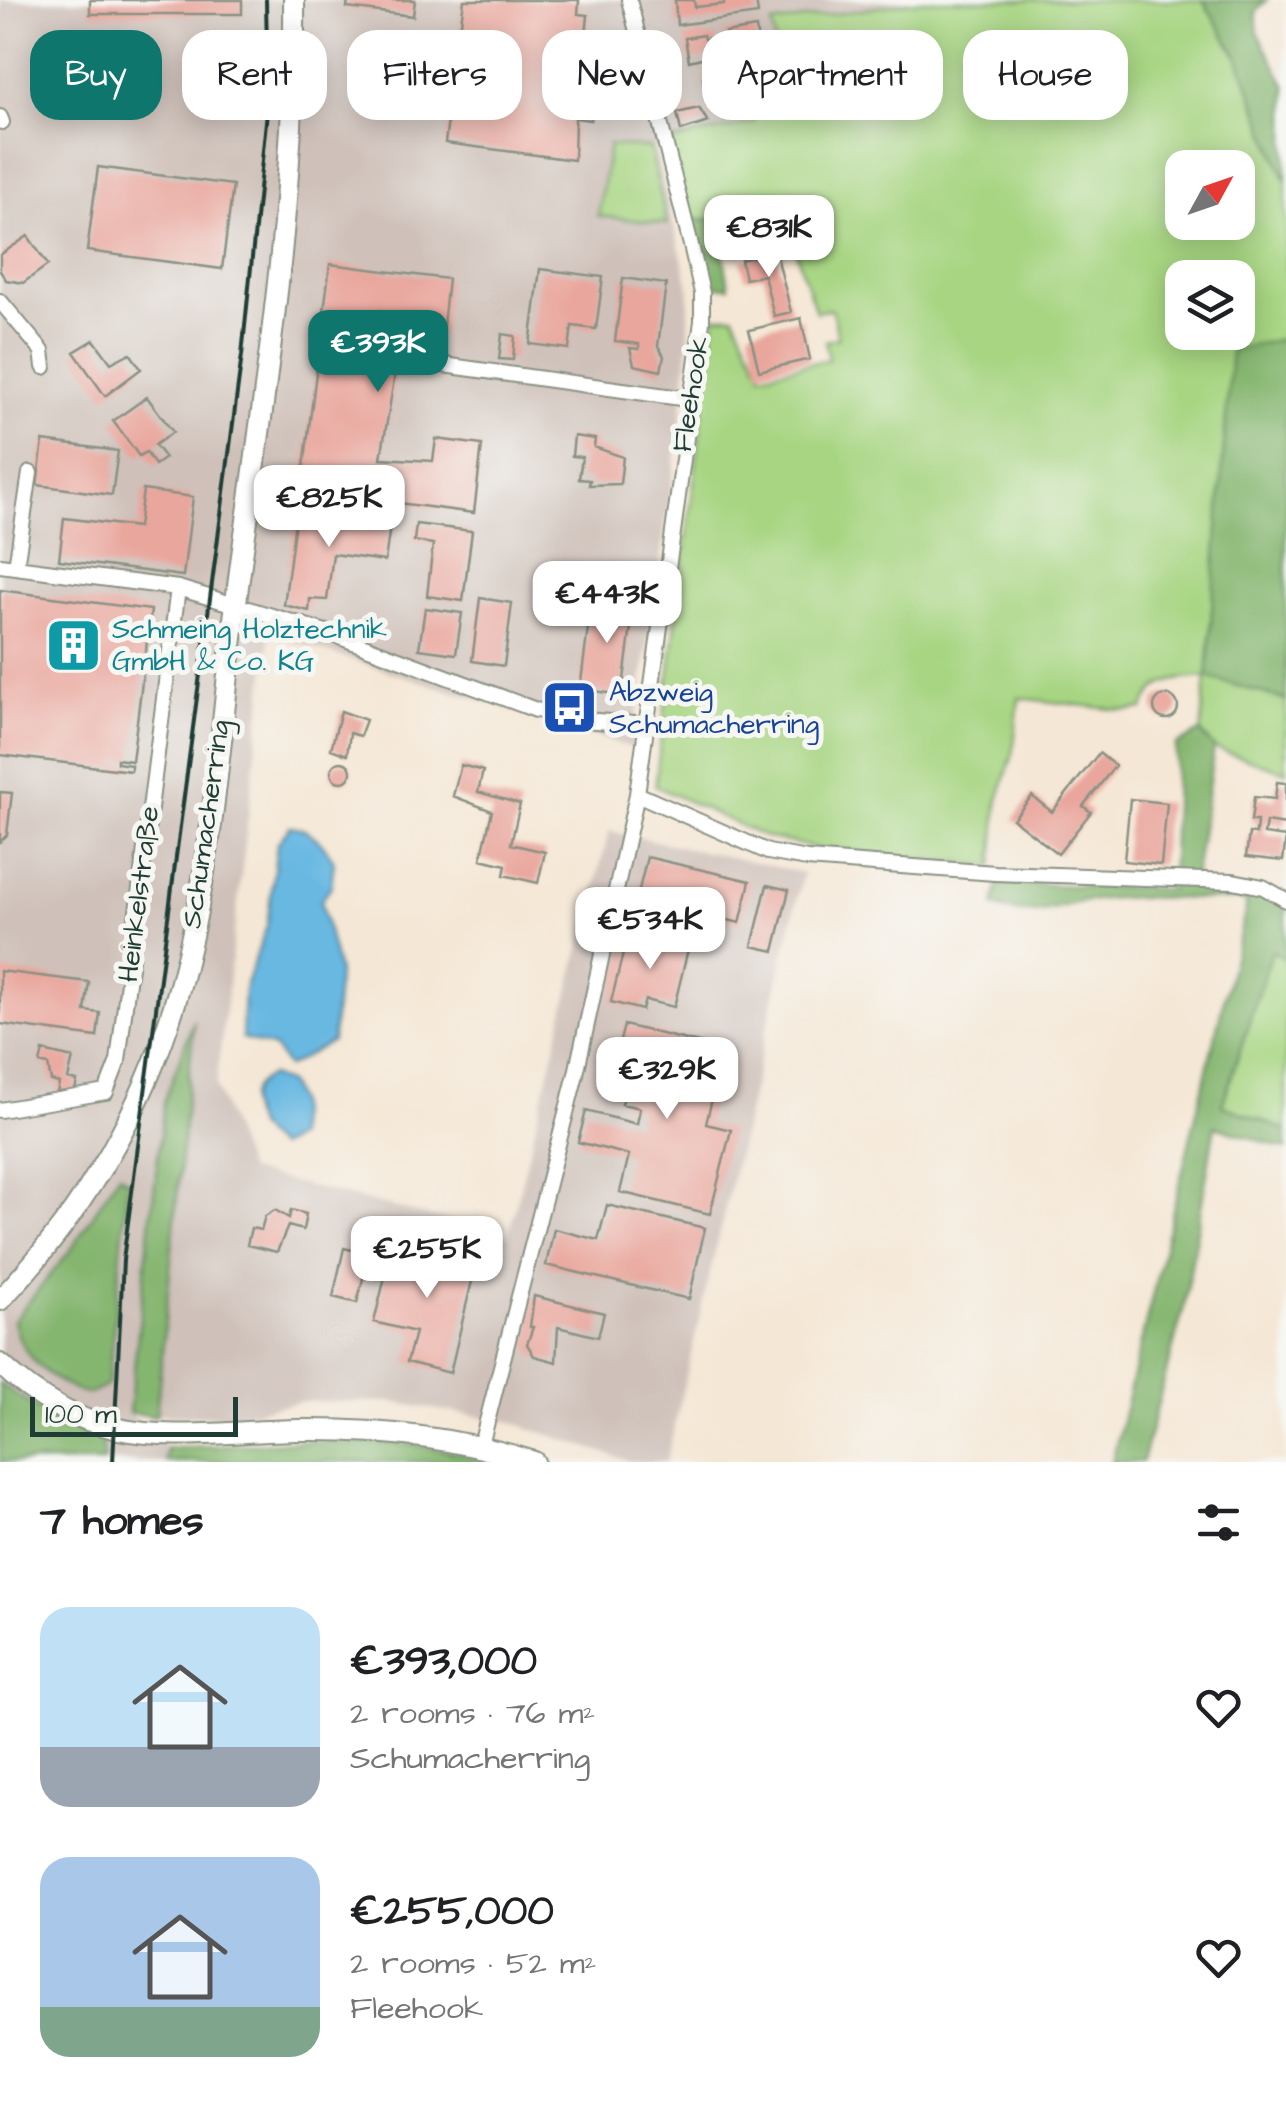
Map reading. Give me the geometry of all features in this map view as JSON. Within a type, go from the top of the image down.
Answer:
[{"type":"main road","name":"Schumacherring","points":[[0,1300],[55,1238],[104,1165],[144,1085],[181,982],[199,885],[266,387],[291,153],[294,0]]},
{"type":"main road","points":[[0,1364],[26,1388],[72,1415],[113,1429],[179,1437],[361,1432],[480,1449],[534,1462]]},
{"type":"street","name":"Fleehook","points":[[480,1449],[576,1074],[637,794],[688,400],[702,321],[702,293],[628,0]]},
{"type":"street","points":[[0,301],[42,351],[44,367]]},
{"type":"street","points":[[436,364],[688,400]]},
{"type":"street","points":[[30,473],[8,566],[178,588],[329,633],[536,710],[584,720],[647,725]]},
{"type":"street","name":"Heinkelstraße","points":[[0,1110],[106,1092],[118,1061],[178,588]]},
{"type":"street","points":[[637,794],[732,838],[787,856],[995,874],[1234,881],[1262,886],[1286,900]]},
{"type":"shaded area","points":[[0,0],[923,0],[773,24],[774,30],[702,30],[702,120],[756,120],[654,146],[689,286],[689,337],[682,413],[632,748],[270,634],[216,1086],[248,1171],[508,1236],[609,831],[803,873],[666,1462],[632,1462],[507,1421],[390,1402],[304,1401],[232,1416],[131,1414],[167,1448],[165,1462],[0,1462]]},
{"type":"green space","points":[[923,0],[1203,0],[1239,60],[1286,182],[1286,338],[1255,345],[1255,260],[1165,260],[1165,350],[1235,350],[1231,351],[1207,677],[1286,700],[1286,772],[1214,748],[1201,732],[1206,677],[1168,682],[1154,691],[1143,709],[1127,711],[1019,698],[1013,754],[998,800],[993,866],[821,849],[765,837],[655,786],[715,317],[734,315],[762,374],[829,359],[825,341],[838,338],[832,309],[816,312],[786,222],[688,219],[668,142],[754,120],[943,120],[943,30],[773,30],[772,24]]},
{"type":"green space","points":[[1203,0],[1267,0],[1256,11],[1258,33],[1286,86],[1286,182],[1239,60]]},
{"type":"green space","points":[[609,145],[650,148],[667,224],[598,216]]},
{"type":"green space","points":[[688,219],[786,221],[793,241],[723,251],[729,287],[706,286]]},
{"type":"green space","points":[[1286,338],[1286,700],[1207,677],[1231,350],[1255,350],[1255,345]]},
{"type":"green space","points":[[1200,732],[1214,748],[1193,889],[1253,890],[1286,904],[1286,959],[1272,951],[1222,1105],[1286,1130],[1286,1149],[1215,1126],[1184,1307],[1142,1462],[1112,1462],[1247,904],[1239,900],[1131,897],[1036,912],[994,906],[998,883],[1171,889],[1176,745]]},
{"type":"green space","points":[[1272,950],[1286,959],[1286,1130],[1222,1106]]},
{"type":"green space","points":[[194,1020],[156,1416],[129,1413],[164,1102]]},
{"type":"green space","points":[[119,1174],[128,1181],[108,1385],[90,1394],[64,1384],[41,1368],[23,1345],[14,1320],[73,1247]]},
{"type":"green space","points":[[0,1384],[64,1425],[103,1438],[103,1462],[0,1462]]},
{"type":"green space","points":[[300,1441],[414,1444],[506,1462],[165,1462],[167,1448]]},
{"type":"water","points":[[290,826],[316,838],[334,862],[331,886],[321,901],[338,972],[332,1041],[287,1067],[274,1048],[242,1038],[244,989],[267,926],[277,844]]},
{"type":"water","points":[[270,1076],[288,1083],[297,1103],[296,1138],[278,1147],[260,1131],[251,1111],[253,1091]]},
{"type":"building","points":[[90,0],[242,0],[242,14],[90,14]]},
{"type":"building","points":[[348,0],[415,0],[413,16],[347,8]]},
{"type":"building","points":[[464,0],[579,0],[578,14],[588,15],[587,30],[542,30],[542,120],[575,120],[574,160],[445,143],[448,120],[522,120],[522,30],[460,30]]},
{"type":"building","points":[[675,0],[694,0],[695,7],[724,4],[724,0],[756,0],[758,14],[677,25]]},
{"type":"building","points":[[702,35],[702,58],[689,61],[685,38]]},
{"type":"building","points":[[699,108],[702,120],[708,122],[681,131],[679,120],[682,120],[682,112]]},
{"type":"building","points":[[98,167],[233,185],[222,269],[87,251]]},
{"type":"building","points":[[28,236],[48,265],[23,283],[6,280],[0,271],[0,255]]},
{"type":"building","points":[[776,252],[791,312],[774,316],[764,275],[745,279],[741,260]]},
{"type":"building","points":[[330,264],[448,279],[442,335],[395,329],[392,354],[398,355],[381,458],[433,461],[436,439],[482,445],[474,513],[301,490]],"holes":[[[360,325],[377,327],[374,352],[357,350]]]},
{"type":"building","points":[[540,269],[603,277],[596,329],[572,326],[569,349],[530,344]]},
{"type":"building","points":[[623,278],[666,284],[658,346],[664,356],[661,371],[634,365],[630,348],[639,349],[639,344],[615,341]]},
{"type":"building","points":[[801,318],[810,359],[759,371],[749,330]]},
{"type":"building","points":[[502,334],[515,336],[513,360],[499,359]]},
{"type":"building","points":[[94,340],[111,363],[130,353],[141,369],[105,396],[74,352]]},
{"type":"building","points":[[147,397],[173,432],[155,445],[165,458],[155,465],[146,452],[139,456],[113,421]]},
{"type":"building","points":[[574,436],[595,439],[594,447],[623,457],[620,484],[589,485],[590,480],[579,479],[582,457],[572,456]]},
{"type":"building","points":[[43,441],[118,451],[112,495],[37,485]]},
{"type":"building","points":[[143,490],[193,497],[183,576],[59,560],[64,518],[138,527]]},
{"type":"building","points":[[297,506],[391,519],[385,561],[333,554],[327,600],[310,599],[309,611],[284,605]]},
{"type":"building","points":[[416,524],[472,531],[463,601],[427,596],[433,544],[414,541]]},
{"type":"building","points":[[0,590],[151,610],[132,761],[117,759],[117,763],[131,765],[131,771],[0,755]]},
{"type":"building","points":[[592,597],[634,603],[622,695],[580,689]]},
{"type":"building","points":[[480,598],[512,603],[504,666],[472,661]]},
{"type":"building","points":[[425,608],[462,613],[456,654],[419,649]]},
{"type":"building","points":[[1166,695],[1178,707],[1166,719],[1154,707]]},
{"type":"building","points":[[341,711],[366,720],[360,736],[350,733],[347,755],[331,749]]},
{"type":"building","points":[[1099,753],[1115,766],[1083,806],[1091,812],[1058,854],[1013,819],[1032,796],[1052,812]]},
{"type":"building","points":[[341,762],[351,772],[341,782],[331,772]]},
{"type":"building","points":[[461,765],[483,771],[478,792],[520,804],[511,844],[545,852],[538,883],[504,875],[506,865],[481,859],[492,811],[453,796]]},
{"type":"building","points":[[1277,782],[1286,783],[1286,825],[1266,822],[1264,834],[1286,837],[1283,861],[1246,857],[1249,833],[1256,834],[1257,821],[1251,821],[1254,797],[1275,799]]},
{"type":"building","points":[[0,792],[12,793],[7,835],[0,842]]},
{"type":"building","points":[[1130,799],[1167,803],[1161,865],[1124,861]]},
{"type":"building","points":[[647,857],[750,881],[740,923],[637,898]]},
{"type":"building","points":[[767,885],[789,890],[774,951],[752,946]]},
{"type":"building","points":[[636,932],[689,945],[674,1007],[645,1000],[642,1010],[611,1002],[626,941],[634,943]]},
{"type":"building","points":[[0,971],[89,982],[85,1011],[100,1013],[97,1037],[0,1024]]},
{"type":"building","points":[[624,1025],[724,1049],[706,1124],[731,1130],[710,1214],[620,1192],[629,1155],[578,1142],[586,1111],[637,1124],[640,1108],[622,1104],[635,1049],[619,1045]]},
{"type":"building","points":[[43,1051],[73,1058],[68,1079],[77,1081],[75,1091],[57,1094],[59,1083],[51,1081],[48,1065],[40,1063]]},
{"type":"building","points":[[607,1205],[705,1228],[689,1299],[546,1265],[554,1229],[598,1240]]},
{"type":"building","points":[[275,1210],[289,1218],[291,1210],[306,1214],[303,1230],[288,1226],[277,1252],[247,1245],[251,1228],[261,1230],[265,1216]]},
{"type":"building","points":[[394,1240],[477,1260],[450,1373],[407,1362],[415,1332],[374,1322]]},
{"type":"building","points":[[344,1248],[369,1254],[357,1303],[333,1297]]},
{"type":"building","points":[[534,1296],[604,1313],[598,1337],[558,1327],[556,1362],[534,1356],[527,1344],[533,1327]]},
{"type":"railway","points":[[113,1462],[123,1260],[242,355],[268,102],[266,0]]},
{"type":"place","name":"Schmeing Holztechnik GmbH & Co. KG","points":[[73,645]]},
{"type":"place","name":"Abzweig Schumacherring","points":[[570,708]]}]
